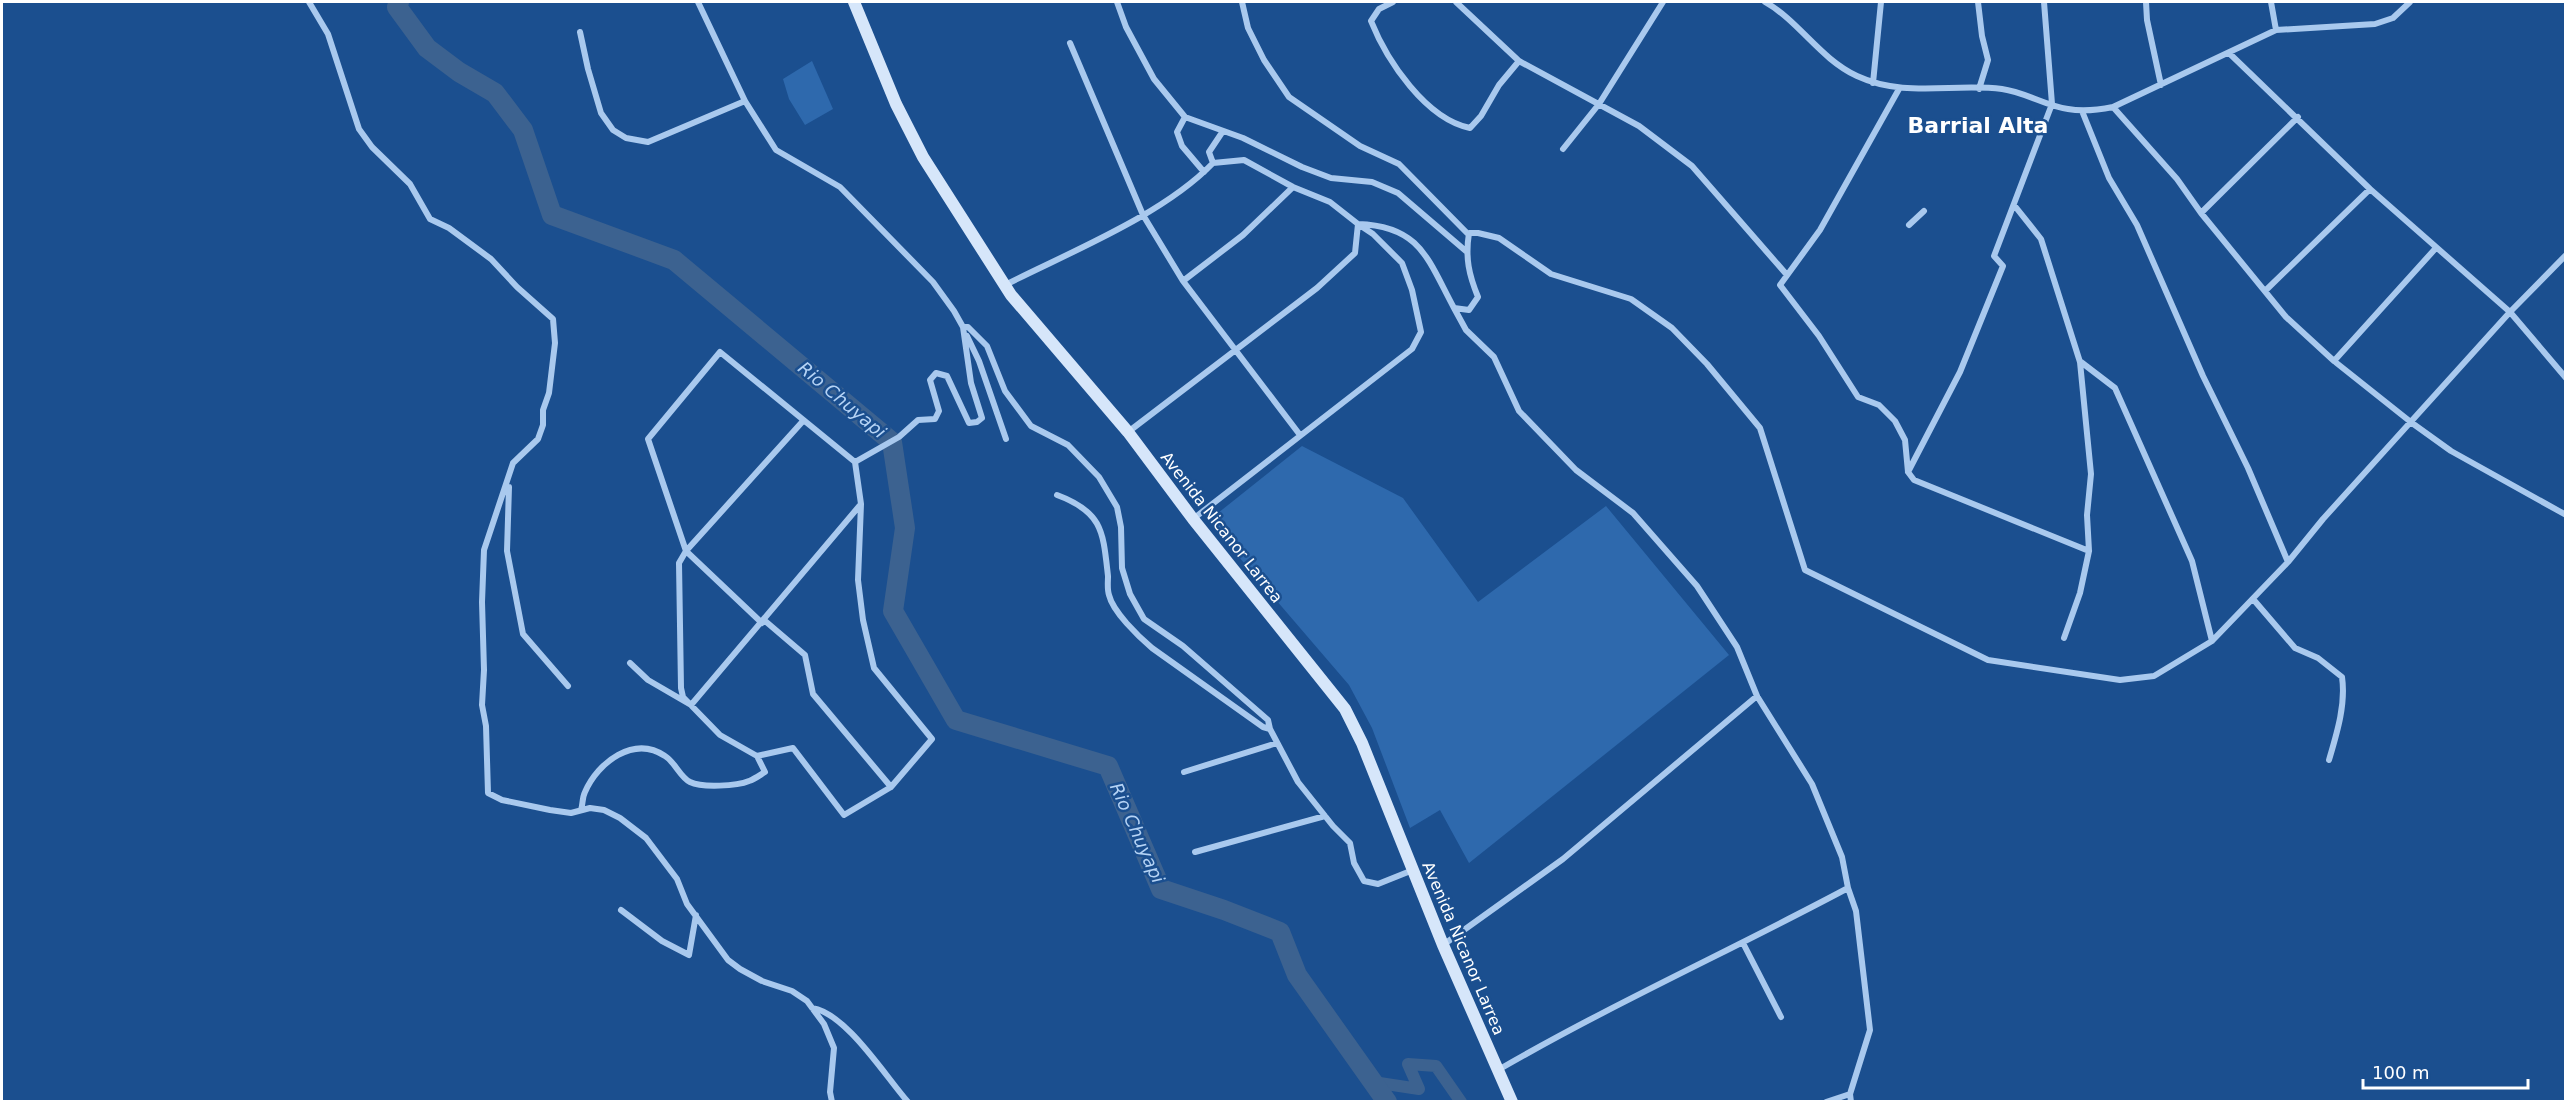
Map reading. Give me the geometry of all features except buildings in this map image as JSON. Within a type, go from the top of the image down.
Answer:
[{"type":"main road","name":"Avenida Nicanor Larrea","points":[[854,2],[896,104],[923,157],[1004,285],[1128,432],[1193,519],[1345,709],[1362,743],[1443,945],[1512,1101]]},
{"type":"street","points":[[309,2],[328,34],[358,129],[372,147],[410,184],[430,219],[449,228],[491,259],[517,287],[553,319],[555,342],[549,393],[543,410],[543,425],[538,439],[513,463],[484,550],[482,705],[486,726],[488,793],[502,800],[570,813],[590,808],[604,810],[620,818],[646,838],[677,879],[687,904],[728,960],[762,981],[792,991],[807,1001],[824,1024],[834,1048],[830,1092],[832,1101]]},
{"type":"street","points":[[698,2],[745,101],[776,150],[840,187],[933,282],[954,310],[979,361],[1006,439]]},
{"type":"street","points":[[1117,2],[1126,27],[1154,79],[1185,117],[1224,131],[1331,178],[1372,182],[1398,194],[1467,252]]},
{"type":"street","points":[[1242,2],[1248,28],[1264,60],[1289,97],[1360,146],[1399,164],[1468,234],[1467,271],[1478,297],[1469,310],[1454,308]]},
{"type":"street","points":[[1393,2],[1379,9],[1371,21],[1381,46],[1392,64],[1432,107],[1443,118],[1457,125],[1470,128],[1481,116],[1498,85],[1519,61]]},
{"type":"street","points":[[1456,2],[1519,61],[1640,126],[1692,166],[1787,275]]},
{"type":"street","points":[[1563,149],[1599,104],[1663,2]]},
{"type":"street","points":[[1765,2],[1779,10],[1828,57],[1855,75],[1873,82],[1899,88],[2003,89],[2066,109],[2082,111],[2113,107],[2276,30],[2375,24],[2393,18],[2410,2]]},
{"type":"street","points":[[1873,82],[1881,2]]},
{"type":"street","points":[[1978,2],[1982,36],[1988,60],[1979,89]]},
{"type":"street","points":[[1908,472],[1960,372],[2003,266],[1994,256],[2052,104],[2044,2]]},
{"type":"street","points":[[2146,2],[2147,20],[2161,85]]},
{"type":"street","points":[[2271,2],[2276,30]]},
{"type":"street","points":[[580,32],[601,113],[613,130],[626,138],[648,142],[745,101]]},
{"type":"street","points":[[1070,43],[1143,215],[1183,281],[1300,435]]},
{"type":"street","points":[[2229,53],[2435,249],[2510,312],[2565,378]]},
{"type":"street","points":[[1899,88],[1820,230],[1780,285],[1819,336],[1858,397],[1879,405],[1896,422],[1905,440],[1908,472],[1914,480],[2089,551]]},
{"type":"street","points":[[2113,107],[2177,179],[2201,213],[2286,317],[2334,361],[2451,452],[2565,515]]},
{"type":"street","points":[[2082,111],[2109,178],[2138,225],[2203,376],[2248,468],[2288,562]]},
{"type":"street","points":[[1185,117],[1177,132],[1182,146],[1204,172]]},
{"type":"street","points":[[2201,213],[2298,117]]},
{"type":"street","points":[[1213,163],[1209,152],[1224,131]]},
{"type":"street","points":[[1004,285],[1143,215],[1195,181],[1213,163],[1244,160],[1293,187],[1330,202],[1373,234],[1402,263],[1412,290],[1420,332],[1412,349],[1193,519]]},
{"type":"street","points":[[1183,281],[1243,235],[1293,187]]},
{"type":"street","points":[[2265,291],[2370,189]]},
{"type":"street","points":[[2013,205],[2041,239],[2080,362],[2091,474],[2087,515],[2089,551],[2080,593],[2064,638]]},
{"type":"street","points":[[1909,225],[1924,211]]},
{"type":"street","points":[[1358,224],[1381,225],[1409,237],[1430,262],[1466,330],[1494,357],[1519,411],[1576,470],[1633,513],[1697,585],[1737,647],[1757,696],[1812,784],[1842,857],[1848,888],[1856,911],[1870,1030],[1850,1094],[1851,1101]]},
{"type":"street","points":[[1128,432],[1152,416],[1234,350],[1317,288],[1355,254],[1358,224]]},
{"type":"street","points":[[1468,234],[1478,233],[1499,238],[1551,274],[1631,299],[1672,328],[1707,364],[1760,428],[1804,570],[1988,660],[2120,680],[2154,676],[2212,640],[2288,562],[2323,519],[2510,312],[2565,255]]},
{"type":"street","points":[[2334,361],[2435,249]]},
{"type":"street","points":[[855,462],[899,437],[918,420],[935,419],[939,411],[930,380],[936,373],[947,376],[969,423],[977,422],[982,417],[971,383],[963,327]]},
{"type":"street","points":[[963,327],[968,327],[987,346],[1005,391],[1031,426],[1068,445],[1099,477],[1117,507],[1121,526],[1122,568],[1130,594],[1144,619],[1184,646],[1268,720],[1270,729],[1298,782],[1350,843],[1354,863],[1364,881],[1378,884],[1413,870]]},
{"type":"street","points":[[757,756],[793,748],[844,815],[891,787],[932,739],[874,668],[863,620],[858,580],[861,504],[855,462],[720,352],[648,440],[686,550],[763,621],[805,655],[813,694],[891,787]]},
{"type":"street","points":[[2080,362],[2115,388],[2192,561],[2212,640]]},
{"type":"street","points":[[581,810],[584,795],[595,774],[612,758],[636,748],[654,750],[668,757],[690,782],[712,786],[749,782],[765,772],[757,756],[720,735],[683,697],[679,563],[686,550],[803,421]]},
{"type":"street","points":[[509,477],[507,551],[523,634],[568,686]]},
{"type":"street","points":[[1057,495],[1089,511],[1102,531],[1108,595],[1115,609],[1139,637],[1263,727],[1270,729]]},
{"type":"street","points":[[691,705],[861,504]]},
{"type":"street","points":[[2253,599],[2295,648],[2318,658],[2342,677],[2344,691],[2329,760]]},
{"type":"street","points":[[630,663],[648,680],[691,705]]},
{"type":"street","points":[[1443,945],[1563,859],[1757,696]]},
{"type":"street","points":[[1184,772],[1277,743]]},
{"type":"street","points":[[1195,852],[1325,816]]},
{"type":"street","points":[[1497,1070],[1635,996],[1848,888]]},
{"type":"street","points":[[621,910],[662,941],[689,955],[696,915]]},
{"type":"street","points":[[1743,943],[1781,1017]]},
{"type":"street","points":[[812,1008],[823,1009],[857,1038],[908,1101]]},
{"type":"street","points":[[1826,1101],[1850,1094]]},
{"type":"shaded area","points":[[812,61],[833,109],[805,125],[789,99],[783,79]]},
{"type":"shaded area","points":[[1302,446],[1403,498],[1478,602],[1606,506],[1729,655],[1469,863],[1440,810],[1410,828],[1372,728],[1349,685],[1208,521]]},
{"type":"waterway","name":"Rio Chuyapi","points":[[399,2],[397,7],[427,48],[459,72],[495,93],[523,130],[552,215],[674,260],[892,442],[905,528],[893,611],[956,720],[1108,766],[1161,889],[1280,932],[1297,975],[1387,1102]]},
{"type":"waterway","points":[[1373,1082],[1419,1089],[1408,1064],[1436,1066],[1461,1102]]},
{"type":"district","name":"Barrial Alta","points":[[1978,125]]}]
